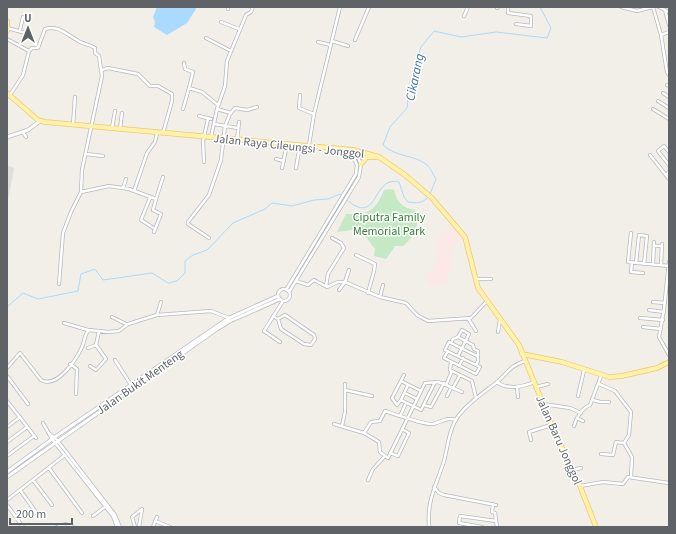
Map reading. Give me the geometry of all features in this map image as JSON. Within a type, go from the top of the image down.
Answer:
[{"type":"main road","points":[[7,21],[7,31]]},
{"type":"main road","points":[[8,94],[40,121]]},
{"type":"main road","name":"Jalan Raya Cileungsi - Jonggol","points":[[40,121],[163,134],[309,145],[352,150],[379,157],[397,168],[432,198],[465,237],[478,288],[486,302],[514,336],[522,354]]},
{"type":"main road","points":[[361,164],[367,157],[379,157]]},
{"type":"main road","points":[[522,354],[548,359],[601,376],[622,376],[659,367],[669,362]]},
{"type":"main road","name":"Jalan Baru Jonggol","points":[[522,354],[551,425],[580,486],[596,527]]},
{"type":"street","points":[[211,137],[218,105],[225,86],[226,64],[246,15],[251,12],[253,7]]},
{"type":"street","points":[[309,145],[314,114],[340,7]]},
{"type":"street","points":[[355,40],[369,7]]},
{"type":"street","points":[[464,16],[468,7]]},
{"type":"street","points":[[508,7],[508,13],[531,16],[530,26],[516,24]]},
{"type":"street","points":[[621,7],[634,8],[637,11],[644,8],[653,7],[661,35],[669,75]]},
{"type":"street","points":[[661,7],[669,12]]},
{"type":"street","points":[[665,10],[669,25]]},
{"type":"street","points":[[20,30],[24,17]]},
{"type":"street","points":[[221,22],[240,29]]},
{"type":"street","points":[[8,94],[23,75],[29,51],[32,48],[38,49],[45,29],[51,27],[60,29],[78,41],[95,48],[96,53],[99,56],[102,70],[82,170],[81,192],[63,233],[59,284]]},
{"type":"street","points":[[8,28],[26,32]]},
{"type":"street","points":[[661,35],[669,32]]},
{"type":"street","points":[[206,38],[231,51]]},
{"type":"street","points":[[7,39],[29,51]]},
{"type":"street","points":[[332,41],[348,46]]},
{"type":"street","points":[[318,42],[331,45]]},
{"type":"street","points":[[99,56],[104,58]]},
{"type":"street","points":[[183,109],[193,72],[185,69],[184,63]]},
{"type":"street","points":[[102,70],[108,68],[138,74],[150,86],[158,86],[162,90],[172,94],[172,101],[163,134]]},
{"type":"street","points":[[189,88],[202,92],[218,105]]},
{"type":"street","points":[[663,93],[669,97]]},
{"type":"street","points":[[300,95],[299,108],[314,114]]},
{"type":"street","points":[[73,125],[75,97]]},
{"type":"street","points":[[658,101],[669,108]]},
{"type":"street","points":[[209,238],[188,223],[209,195],[220,160],[225,126],[231,113],[236,108],[247,110],[257,107]]},
{"type":"street","points":[[652,109],[668,118],[669,113]]},
{"type":"street","points":[[217,110],[231,113]]},
{"type":"street","points":[[112,128],[115,111]]},
{"type":"street","points":[[120,129],[122,113]]},
{"type":"street","points":[[199,116],[210,119],[204,137],[204,162]]},
{"type":"street","points":[[7,137],[23,132],[40,121]]},
{"type":"street","points":[[237,140],[239,122]]},
{"type":"street","points":[[214,124],[238,128]]},
{"type":"street","points":[[23,132],[26,137]]},
{"type":"street","points":[[134,191],[148,153],[154,144],[157,133]]},
{"type":"street","points":[[282,168],[287,144]]},
{"type":"street","points":[[296,168],[300,145]]},
{"type":"street","points":[[669,152],[664,146],[658,151],[669,165]]},
{"type":"street","points":[[280,342],[264,331],[273,316],[280,299],[290,298],[289,292],[359,177],[361,164],[352,150]]},
{"type":"street","points":[[289,292],[286,290],[357,168],[352,150]]},
{"type":"street","points":[[86,154],[103,156]]},
{"type":"street","points":[[650,154],[669,179]]},
{"type":"street","points":[[276,159],[284,161]]},
{"type":"street","points":[[666,175],[669,172]]},
{"type":"street","points":[[154,232],[161,214],[153,210],[163,177]]},
{"type":"street","points":[[123,188],[124,181],[126,179]]},
{"type":"street","points":[[81,192],[109,186],[123,188],[150,198],[156,198]]},
{"type":"street","points":[[150,198],[140,220],[156,229]]},
{"type":"street","points":[[631,233],[628,262],[669,266]]},
{"type":"street","points":[[636,263],[639,235],[646,236],[644,264]]},
{"type":"street","points":[[326,286],[328,274],[344,248],[341,243],[332,238]]},
{"type":"street","points":[[652,264],[654,242]]},
{"type":"street","points":[[654,246],[662,245],[660,265]]},
{"type":"street","points":[[356,255],[374,264],[373,276],[368,293]]},
{"type":"street","points":[[669,262],[668,291],[659,339],[669,355]]},
{"type":"street","points":[[632,263],[632,272],[643,273]]},
{"type":"street","points":[[339,290],[345,282],[349,270]]},
{"type":"street","points":[[475,280],[491,279]]},
{"type":"street","points":[[296,281],[308,285],[314,280],[326,286],[338,282],[345,282],[368,293],[408,304],[414,313],[426,320],[466,319],[476,314],[486,302]]},
{"type":"street","points":[[380,297],[383,285]]},
{"type":"street","name":"Jalan Bukit Menteng","points":[[280,299],[280,291],[286,290]]},
{"type":"street","name":"Jalan Bukit Menteng","points":[[7,477],[55,439],[229,318],[280,299]]},
{"type":"street","name":"Jalan Bukit Menteng","points":[[7,472],[217,329],[230,321],[280,299]]},
{"type":"street","points":[[157,315],[161,302]]},
{"type":"street","points":[[653,302],[665,303]]},
{"type":"street","points":[[649,310],[664,312]]},
{"type":"street","points":[[64,323],[89,330],[120,331],[126,324],[157,315],[211,312],[229,318]]},
{"type":"street","points":[[273,316],[278,319],[281,329],[304,344],[311,345],[315,338],[314,335],[285,315],[278,319]]},
{"type":"street","points":[[112,317],[126,324]]},
{"type":"street","points":[[640,318],[663,320]]},
{"type":"street","points":[[466,319],[476,331]]},
{"type":"street","points":[[498,332],[500,320]]},
{"type":"street","points":[[644,327],[661,329]]},
{"type":"street","points":[[7,368],[20,353],[40,380],[48,382],[59,379],[83,346],[86,332],[89,330]]},
{"type":"street","points":[[448,351],[444,358],[476,374],[480,367],[463,358],[458,356],[448,351],[445,350],[449,342],[451,343],[458,337],[462,330],[469,334],[458,356]]},
{"type":"street","points":[[90,366],[96,370],[106,359],[96,345],[99,331]]},
{"type":"street","points":[[458,337],[473,345],[474,349],[478,351],[476,365]]},
{"type":"street","points":[[451,343],[477,356]]},
{"type":"street","points":[[88,348],[96,345]]},
{"type":"street","points":[[459,366],[463,358]]},
{"type":"street","points":[[114,360],[131,385]]},
{"type":"street","points":[[429,527],[430,501],[456,420],[476,398],[497,382],[512,366],[525,361]]},
{"type":"street","points":[[451,362],[450,370],[472,381],[476,398]]},
{"type":"street","points":[[70,364],[76,369],[76,394]]},
{"type":"street","points":[[578,396],[584,370]]},
{"type":"street","points":[[424,405],[431,407],[452,371]]},
{"type":"street","points":[[404,375],[392,398],[397,405],[405,393],[408,385]]},
{"type":"street","points":[[447,396],[460,375]]},
{"type":"street","points":[[7,376],[28,404]]},
{"type":"street","points":[[574,426],[577,418],[585,407],[590,406],[601,376]]},
{"type":"street","points":[[401,381],[421,391]]},
{"type":"street","points":[[334,424],[364,433],[380,442],[380,452],[388,458],[426,382],[445,384],[462,392]]},
{"type":"street","points":[[401,400],[420,410],[435,382]]},
{"type":"street","points":[[497,382],[504,387],[548,384]]},
{"type":"street","points":[[342,426],[345,412],[345,384]]},
{"type":"street","points":[[599,384],[615,391],[631,412],[629,435],[624,443]]},
{"type":"street","points":[[517,387],[518,397]]},
{"type":"street","points":[[345,390],[372,396]]},
{"type":"street","points":[[405,393],[417,399]]},
{"type":"street","points":[[593,400],[609,402]]},
{"type":"street","points":[[7,401],[35,437],[7,456]]},
{"type":"street","points":[[401,414],[406,403]]},
{"type":"street","points":[[542,404],[570,408],[581,413]]},
{"type":"street","points":[[7,410],[12,407]]},
{"type":"street","points":[[364,433],[371,422],[380,421],[385,411],[432,424],[438,421],[441,422],[448,418],[456,420]]},
{"type":"street","points":[[7,427],[20,417]]},
{"type":"street","points":[[577,418],[583,421]]},
{"type":"street","points":[[43,423],[114,515],[119,527]]},
{"type":"street","points":[[531,440],[528,432],[551,425]]},
{"type":"street","points":[[7,442],[27,427]]},
{"type":"street","points":[[390,453],[398,456],[403,448],[409,433],[402,429]]},
{"type":"street","points":[[55,439],[105,507],[110,510]]},
{"type":"street","points":[[601,454],[612,454],[615,442],[624,443]]},
{"type":"street","points":[[624,443],[632,457],[631,477]]},
{"type":"street","points":[[7,500],[66,455]]},
{"type":"street","points":[[368,480],[373,469],[385,456]]},
{"type":"street","points":[[49,468],[82,513]]},
{"type":"street","points":[[572,470],[581,468]]},
{"type":"street","points":[[575,476],[581,474]]},
{"type":"street","points":[[580,486],[603,482],[623,484],[627,477],[669,483]]},
{"type":"street","points":[[33,480],[52,505]]},
{"type":"street","points":[[434,487],[438,493],[444,495],[494,504],[492,512],[495,513],[497,527]]},
{"type":"street","points":[[20,490],[38,516]]},
{"type":"street","points":[[7,505],[24,527]]},
{"type":"street","points":[[93,516],[105,507]]},
{"type":"street","points":[[135,527],[132,516],[142,509],[139,527]]},
{"type":"street","points":[[482,527],[460,523],[460,516],[496,521]]},
{"type":"street","points":[[153,527],[157,517]]},
{"type":"street","points":[[155,521],[170,527]]},
{"type":"street","points":[[57,527],[66,524],[73,527]]},
{"type":"shaded area","points":[[7,165],[14,168],[7,206]]},
{"type":"shaded area","points":[[452,226],[462,238],[452,246],[448,279],[441,285],[430,286],[425,275],[435,268],[439,239]]},
{"type":"green space","name":"Ciputra Family Memorial Park","points":[[384,190],[394,190],[397,198],[403,206],[415,210],[417,215],[417,225],[407,243],[403,246],[395,246],[386,259],[374,256],[375,249],[359,229],[337,232],[346,214],[360,214],[370,210],[378,203]]},
{"type":"water","points":[[157,7],[196,7],[196,9],[187,23],[167,35],[154,27],[155,22],[153,17]]},
{"type":"waterway","name":"Cikarang","points":[[430,194],[436,179],[428,166],[417,159],[394,152],[383,145],[390,127],[407,108],[410,82],[421,47],[434,31],[461,37],[496,32],[547,38],[551,28],[540,7]]},
{"type":"waterway","name":"Cikarang","points":[[7,307],[23,293],[38,299],[78,291],[81,274],[95,269],[103,280],[152,273],[168,283],[177,281],[185,273],[185,261],[193,255],[207,250],[233,223],[265,209],[272,203],[292,206],[314,200],[328,199],[340,194],[356,206],[365,208],[373,201],[385,184],[391,182],[399,182],[404,197],[408,202],[422,202],[428,197]]}]
